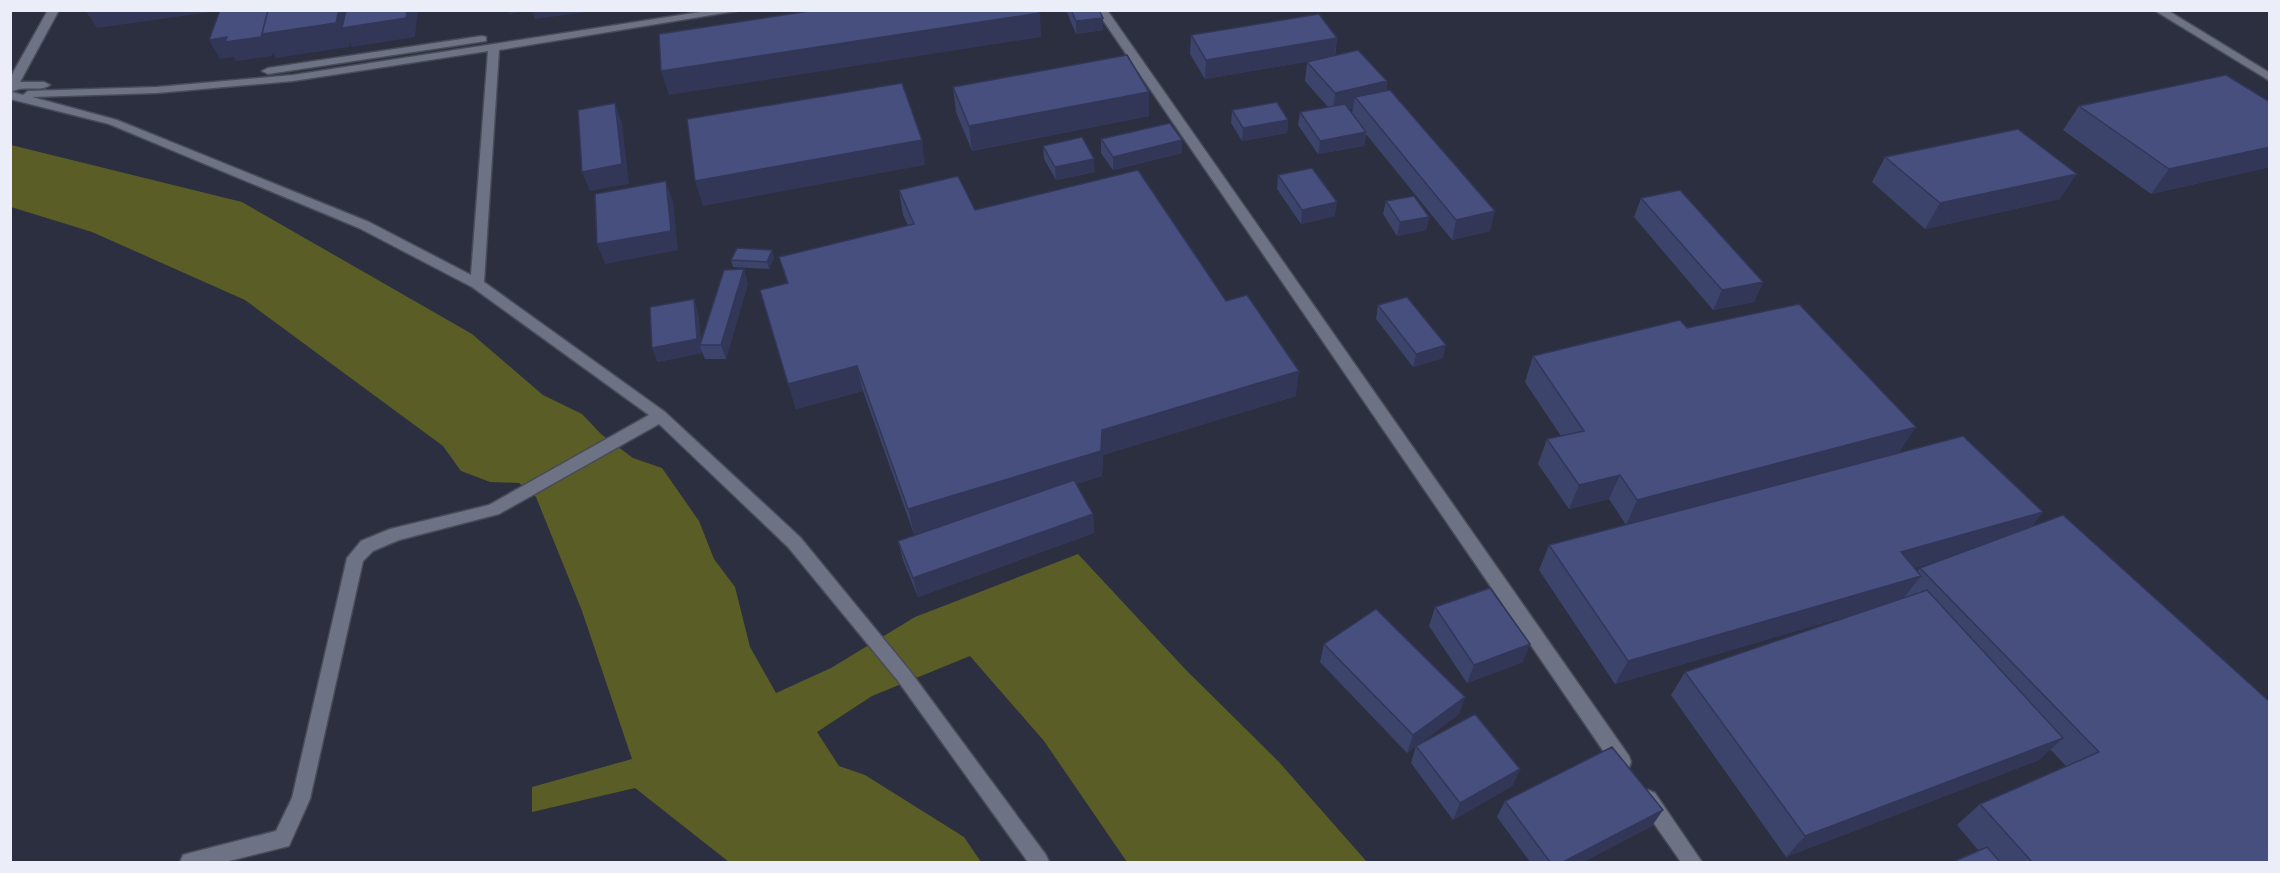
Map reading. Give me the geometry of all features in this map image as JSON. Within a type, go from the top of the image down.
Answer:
[{"type":"street","points":[[11,90],[54,10]]},
{"type":"street","points":[[11,90],[273,70],[675,10]]},
{"type":"street","points":[[11,90],[157,90],[293,78],[737,10]]},
{"type":"street","points":[[1101,10],[1692,862]]},
{"type":"street","points":[[2159,10],[2270,78]]},
{"type":"street","points":[[477,284],[494,48]]},
{"type":"street","points":[[11,90],[112,122],[364,225],[477,284],[660,416],[794,542],[904,676],[1039,862]]},
{"type":"street","points":[[190,862],[282,838],[301,799],[355,558],[368,546],[396,534],[493,510],[660,416]]},
{"type":"shaded area","points":[[11,145],[242,202],[472,334],[543,395],[582,414],[601,434],[633,458],[662,468],[699,521],[714,559],[735,587],[750,647],[776,693],[831,668],[915,617],[1078,554],[1186,670],[1279,762],[1367,862],[1127,862],[1044,741],[970,656],[872,696],[817,732],[839,766],[865,775],[964,837],[981,862],[729,862],[635,788],[532,812],[532,787],[632,759],[582,611],[536,497],[519,483],[490,482],[461,471],[443,446],[245,300],[92,232],[11,207]]},
{"type":"building","points":[[220,10],[268,10],[261,37],[225,42],[227,37],[209,40]]},
{"type":"building","points":[[268,10],[339,10],[336,23],[262,34]]},
{"type":"building","points":[[346,10],[407,10],[406,18],[342,28]]},
{"type":"building","points":[[816,10],[1039,10],[1040,13],[661,71],[659,34]]},
{"type":"building","points":[[1071,10],[1099,10],[1103,18],[1076,21]]},
{"type":"building","points":[[1319,14],[1337,38],[1206,60],[1191,35]]},
{"type":"building","points":[[1358,50],[1387,81],[1335,93],[1307,62]]},
{"type":"building","points":[[1127,55],[1149,92],[969,126],[953,87]]},
{"type":"building","points":[[2226,75],[2270,102],[2270,147],[2169,169],[2079,106]]},
{"type":"building","points":[[902,83],[922,140],[695,181],[687,119]]},
{"type":"building","points":[[1390,90],[1495,211],[1456,220],[1355,97]]},
{"type":"building","points":[[1277,102],[1288,120],[1243,128],[1232,110]]},
{"type":"building","points":[[615,103],[622,164],[582,172],[578,110]]},
{"type":"building","points":[[1345,104],[1366,132],[1320,141],[1300,112]]},
{"type":"building","points":[[1170,123],[1182,140],[1113,157],[1101,139]]},
{"type":"building","points":[[2018,129],[2077,174],[1940,203],[1885,157]]},
{"type":"building","points":[[1082,137],[1094,159],[1055,167],[1043,146]]},
{"type":"building","points":[[1312,168],[1337,202],[1302,210],[1278,175]]},
{"type":"building","points":[[1138,170],[1226,301],[1247,295],[1299,371],[1102,430],[1101,451],[908,509],[857,366],[788,384],[760,290],[788,283],[779,257],[914,224],[899,190],[958,176],[975,210]]},
{"type":"building","points":[[666,181],[671,231],[597,244],[595,194]]},
{"type":"building","points":[[1680,190],[1763,282],[1722,290],[1641,198]]},
{"type":"building","points":[[1414,196],[1429,217],[1400,222],[1386,201]]},
{"type":"building","points":[[737,248],[772,250],[767,262],[731,260]]},
{"type":"building","points":[[744,269],[721,345],[700,345],[724,270]]},
{"type":"building","points":[[1407,297],[1446,345],[1416,354],[1378,305]]},
{"type":"building","points":[[694,299],[697,339],[652,348],[650,307]]},
{"type":"building","points":[[1799,304],[1916,427],[1637,500],[1620,475],[1579,485],[1547,439],[1584,431],[1533,356],[1680,320],[1687,328]]},
{"type":"building","points":[[1963,436],[2043,512],[1901,552],[1921,576],[1628,661],[1549,545]]},
{"type":"building","points":[[1074,480],[1093,514],[913,578],[898,541]]},
{"type":"building","points":[[2063,515],[2270,702],[2270,862],[2032,862],[1980,804],[2099,752],[1920,568]]},
{"type":"building","points":[[1490,588],[1530,644],[1474,665],[1435,607]]},
{"type":"building","points":[[1927,590],[2063,738],[1805,836],[1685,672]]},
{"type":"building","points":[[1376,609],[1465,697],[1413,735],[1324,644]]},
{"type":"building","points":[[1475,714],[1520,769],[1460,803],[1416,746]]},
{"type":"building","points":[[1612,747],[1663,810],[1563,862],[1550,862],[1505,801]]},
{"type":"building","points":[[1987,847],[2000,862],[1953,862]]}]
